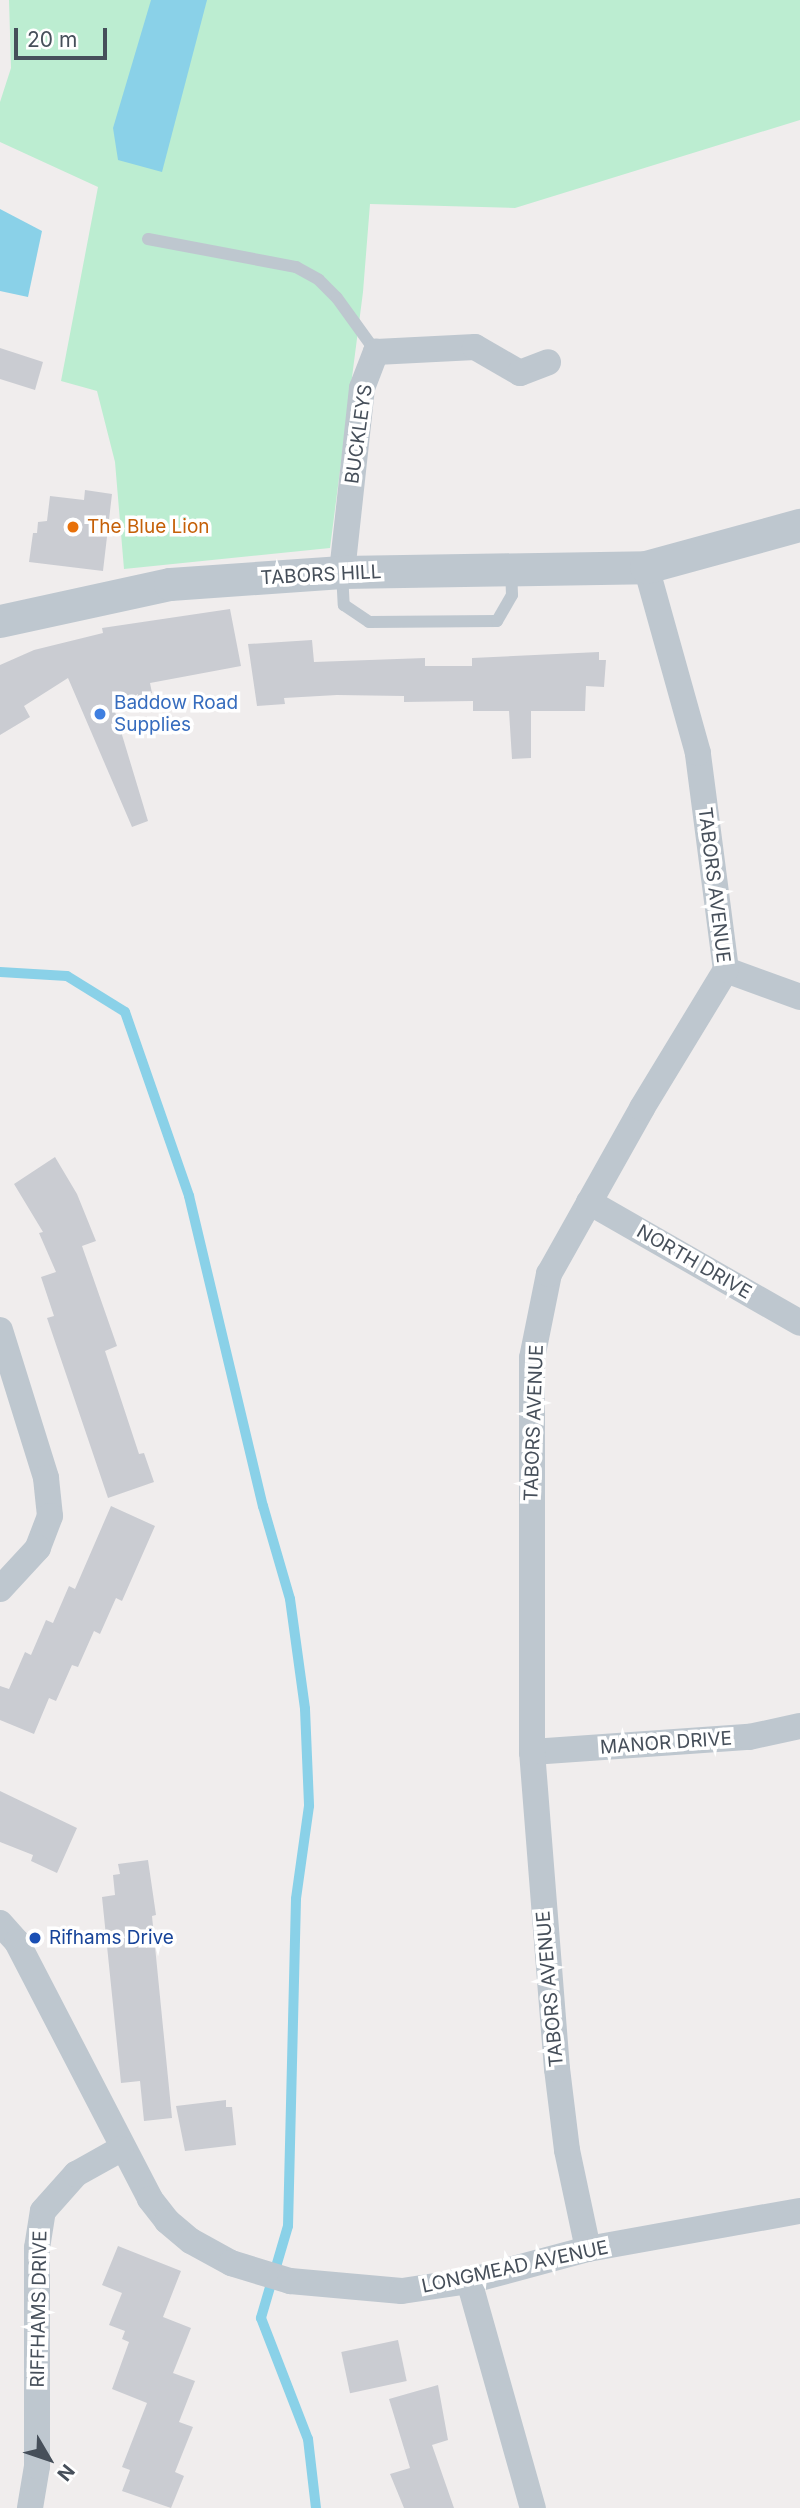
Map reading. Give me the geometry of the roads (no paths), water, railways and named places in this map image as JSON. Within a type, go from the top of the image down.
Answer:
[{"type":"street","points":[[376,352],[475,347],[520,373],[548,362]]},
{"type":"street","name":"BUCKLEYS","points":[[342,572],[362,388],[376,352]]},
{"type":"street","name":"TABORS HILL","points":[[0,621],[170,584],[342,572],[511,572],[646,567],[800,525]]},
{"type":"street","name":"TABORS AVENUE","points":[[589,2249],[567,2150],[556,2069],[532,1752],[532,1358],[550,1274],[589,1202],[726,970],[698,753],[646,567]]},
{"type":"street","points":[[726,970],[800,997]]},
{"type":"street","name":"NORTH DRIVE","points":[[589,1202],[800,1323]]},
{"type":"street","points":[[0,1330],[46,1478],[50,1516],[38,1548],[0,1589]]},
{"type":"street","name":"MANOR DRIVE","points":[[532,1752],[749,1737],[800,1726]]},
{"type":"street","name":"LONGMEAD AVENUE","points":[[0,1923],[17,1942],[121,2149],[167,2221],[232,2263],[290,2281],[402,2291],[469,2281],[589,2249],[800,2211]]},
{"type":"street","name":"RIFFHAMS DRIVE","points":[[30,2508],[37,2466],[37,2248],[43,2211],[76,2174],[121,2149]]},
{"type":"street","points":[[469,2281],[533,2508]]},
{"type":"lane","points":[[148,239],[296,267],[319,280],[337,298],[376,352]]},
{"type":"lane","points":[[342,572],[344,605],[369,622],[497,621],[512,595],[511,572]]},
{"type":"water","points":[[151,0],[207,0],[162,172],[118,160],[113,128]]},
{"type":"water","points":[[0,209],[42,231],[28,297],[0,291]]},
{"type":"waterway","points":[[0,972],[67,976],[125,1012],[189,1196],[263,1506],[290,1599],[305,1709],[309,1806],[296,1899],[288,2226],[261,2318],[308,2439],[316,2508]]},
{"type":"place","name":"The Blue Lion","points":[[73,527]]},
{"type":"place","name":"Baddow Road Supplies","points":[[100,714]]},
{"type":"place","name":"Rifhams Drive","points":[[35,1938]]}]
